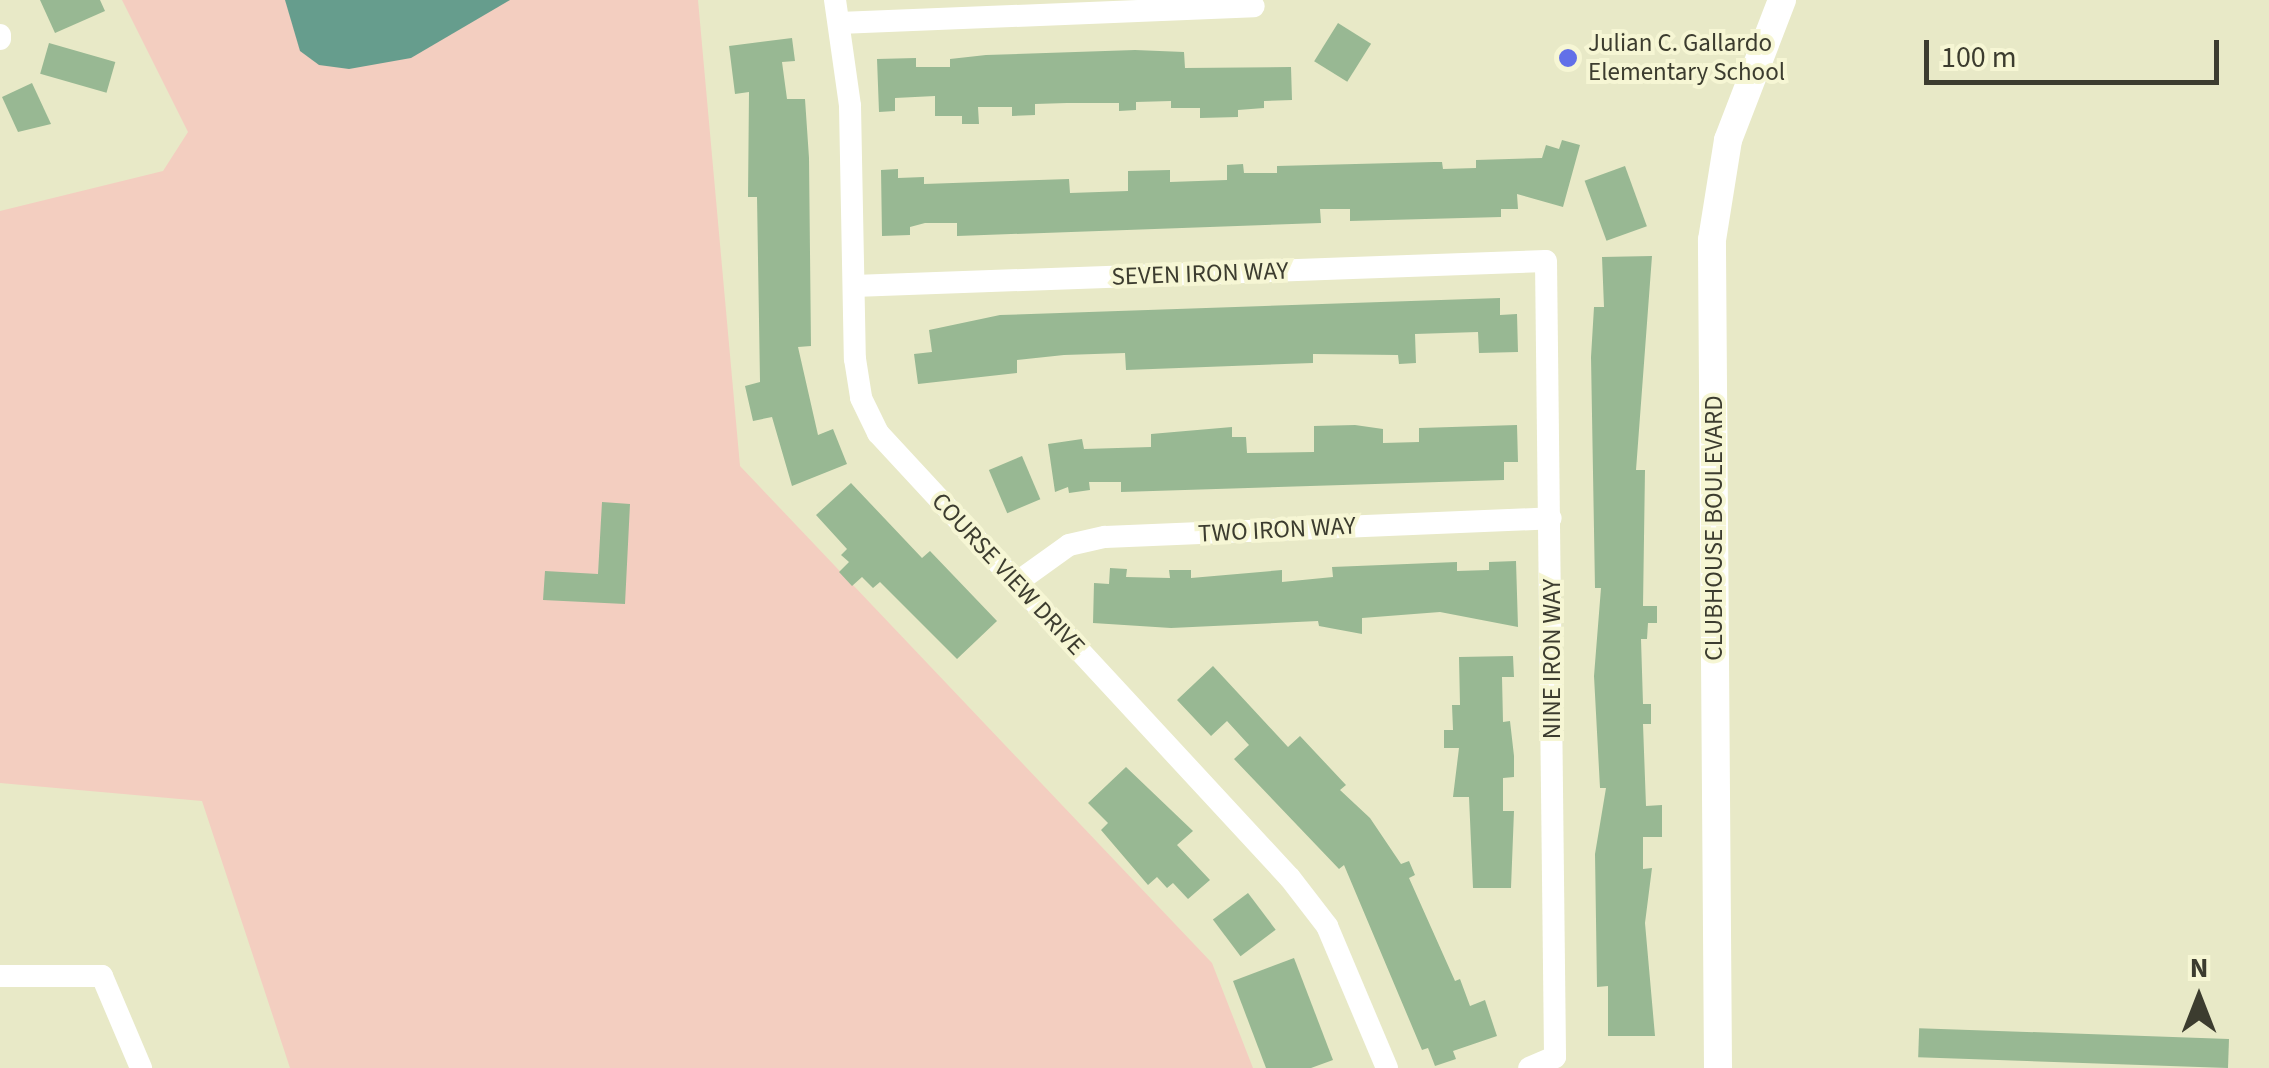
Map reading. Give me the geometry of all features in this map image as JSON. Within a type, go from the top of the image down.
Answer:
[{"type":"street","name":"CLUBHOUSE BOULEVARD","points":[[1718,1068],[1712,240],[1728,140],[1782,0]]},
{"type":"street","points":[[837,12],[1254,6]]},
{"type":"street","name":"COURSE VIEW DRIVE","points":[[837,12],[850,106],[861,398],[878,433],[1327,926],[1388,1068]]},
{"type":"street","name":"SEVEN IRON WAY","points":[[854,286],[1546,261]]},
{"type":"street","name":"NINE IRON WAY","points":[[1529,1068],[1554,1058],[1546,261]]},
{"type":"street","name":"TWO IRON WAY","points":[[1016,582],[1069,545],[1105,537],[1550,518]]},
{"type":"street","points":[[0,976],[102,976],[141,1068]]},
{"type":"shaded area","points":[[122,0],[698,0],[740,466],[1212,963],[1253,1068],[290,1068],[202,801],[0,783],[0,211],[163,171],[188,132]]},
{"type":"water","points":[[285,0],[510,0],[411,58],[349,69],[319,65],[300,51]]},
{"type":"building","points":[[40,0],[100,0],[105,11],[55,33]]},
{"type":"building","points":[[1338,23],[1371,44],[1347,82],[1314,61]]},
{"type":"building","points":[[792,38],[795,61],[782,62],[787,99],[805,99],[809,158],[811,346],[798,347],[818,435],[833,429],[847,464],[792,486],[772,417],[753,421],[745,386],[760,382],[757,197],[748,197],[749,92],[735,94],[729,46]]},
{"type":"building","points":[[49,43],[115,62],[107,93],[40,74]]},
{"type":"building","points":[[1184,52],[1185,68],[1291,67],[1292,100],[1264,101],[1264,108],[1238,110],[1238,117],[1200,118],[1200,108],[1171,108],[1171,101],[1136,102],[1136,110],[1119,111],[1119,103],[1067,103],[1035,104],[1035,115],[1012,116],[1012,107],[978,107],[979,124],[962,124],[962,116],[935,116],[935,96],[895,98],[895,111],[879,112],[877,59],[916,58],[916,67],[950,67],[950,59],[986,55]]},
{"type":"building","points":[[32,83],[51,124],[18,132],[2,97]]},
{"type":"building","points":[[1562,140],[1580,145],[1563,207],[1517,194],[1518,209],[1501,209],[1501,217],[1350,221],[1350,209],[1320,209],[1321,223],[957,236],[957,223],[925,223],[910,227],[910,235],[882,236],[881,170],[898,169],[898,178],[924,177],[924,184],[1069,179],[1070,193],[1128,191],[1128,171],[1170,170],[1170,182],[1227,180],[1227,165],[1243,164],[1244,173],[1277,173],[1277,166],[1434,162],[1442,162],[1443,169],[1476,168],[1476,160],[1542,158],[1546,145],[1559,149]]},
{"type":"building","points":[[1625,166],[1647,226],[1606,241],[1585,181]]},
{"type":"building","points":[[1652,256],[1636,470],[1645,470],[1643,606],[1657,606],[1657,623],[1648,623],[1647,639],[1641,639],[1643,704],[1651,704],[1651,724],[1643,724],[1646,806],[1662,805],[1662,837],[1643,837],[1643,869],[1652,868],[1645,923],[1655,1036],[1608,1036],[1608,986],[1597,987],[1595,854],[1606,788],[1600,788],[1594,676],[1601,588],[1595,588],[1591,357],[1594,307],[1604,307],[1602,257]]},
{"type":"building","points":[[1500,298],[1500,315],[1517,314],[1518,352],[1479,353],[1478,332],[1415,334],[1416,363],[1399,364],[1398,355],[1313,354],[1313,363],[1126,370],[1125,353],[1064,355],[1017,360],[1017,373],[918,384],[914,354],[932,352],[929,330],[1000,315]]},
{"type":"building","points":[[1517,425],[1518,462],[1504,462],[1504,480],[1121,492],[1121,482],[1089,482],[1090,490],[1069,493],[1068,487],[1055,492],[1048,444],[1082,439],[1084,449],[1151,447],[1151,434],[1232,427],[1232,437],[1246,437],[1247,453],[1314,452],[1314,426],[1383,429],[1383,443],[1419,442],[1419,428]]},
{"type":"building","points":[[1022,456],[1040,499],[1007,513],[989,470]]},
{"type":"building","points":[[851,483],[922,558],[930,551],[997,621],[957,659],[880,582],[873,588],[862,577],[852,586],[839,572],[849,562],[841,555],[847,549],[816,515]]},
{"type":"building","points":[[602,502],[630,504],[625,604],[543,600],[545,571],[598,574]]},
{"type":"building","points":[[1516,561],[1518,627],[1440,612],[1362,618],[1362,634],[1319,626],[1318,621],[1171,628],[1093,623],[1094,583],[1109,584],[1110,568],[1127,569],[1126,577],[1170,578],[1169,570],[1191,570],[1191,578],[1282,570],[1282,582],[1333,577],[1332,567],[1457,562],[1457,571],[1489,570],[1489,562]]},
{"type":"building","points":[[1513,656],[1514,677],[1502,677],[1503,722],[1510,721],[1514,756],[1514,777],[1503,778],[1503,811],[1514,811],[1511,888],[1473,888],[1469,797],[1453,797],[1459,748],[1444,748],[1444,730],[1453,730],[1452,705],[1460,705],[1459,657]]},
{"type":"building","points":[[1213,666],[1288,747],[1300,736],[1346,785],[1340,790],[1370,818],[1401,864],[1409,861],[1415,875],[1409,878],[1455,981],[1460,979],[1470,1006],[1485,1000],[1497,1036],[1453,1051],[1456,1059],[1435,1066],[1428,1048],[1422,1050],[1344,865],[1339,869],[1234,759],[1249,745],[1227,721],[1211,736],[1177,700]]},
{"type":"building","points":[[1126,767],[1193,831],[1177,845],[1210,880],[1188,899],[1173,883],[1167,888],[1157,877],[1148,885],[1101,830],[1108,823],[1088,803]]},
{"type":"building","points":[[1248,893],[1276,930],[1241,956],[1213,919]]},
{"type":"building","points":[[1294,958],[1333,1060],[1311,1068],[1266,1068],[1233,981]]},
{"type":"building","points":[[1919,1028],[2229,1039],[2228,1068],[1918,1057]]},
{"type":"place","name":"Julian C. Gallardo Elementary School","points":[[1568,58]]}]
